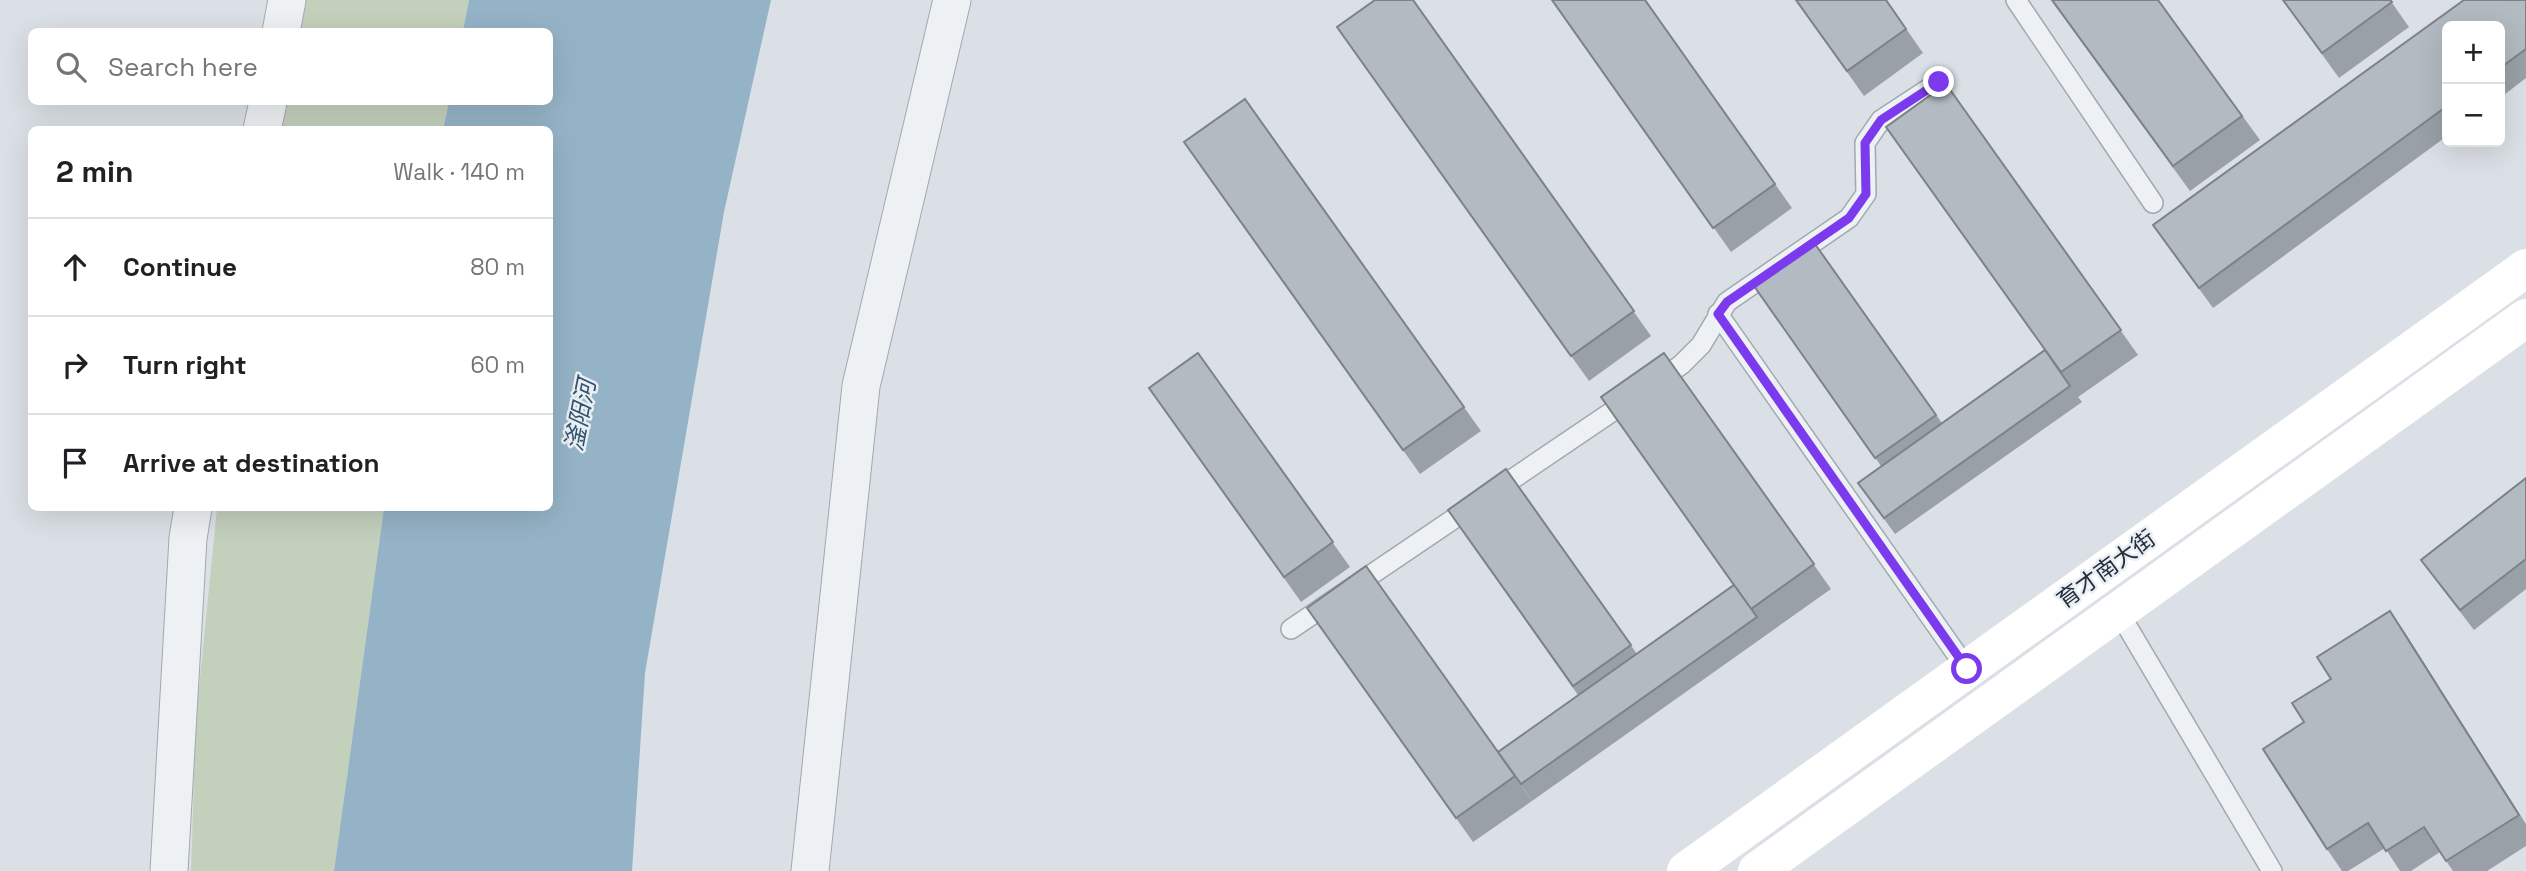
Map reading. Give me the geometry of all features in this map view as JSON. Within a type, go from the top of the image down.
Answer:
[{"type":"main road","name":"育才南大街","points":[[1686,871],[2526,268]]},
{"type":"main road","name":"育才南大街","points":[[1757,871],[2526,318]]},
{"type":"street","points":[[282,28],[287,0]]},
{"type":"street","points":[[810,871],[860,386],[953,0]]},
{"type":"street","points":[[263,126],[267,105]]},
{"type":"street","points":[[169,871],[188,538],[192,511]]},
{"type":"lane","points":[[2016,0],[2153,202]]},
{"type":"lane","points":[[1291,629],[1681,365],[1701,345],[1727,302],[1849,218],[1866,194],[1865,143],[1881,120],[1939,82]]},
{"type":"lane","points":[[1718,314],[1967,669]]},
{"type":"lane","points":[[2118,611],[2272,871]]},
{"type":"green space","points":[[301,0],[469,0],[464,28],[297,28]]},
{"type":"green space","points":[[284,105],[448,105],[444,126],[281,126]]},
{"type":"green space","points":[[217,511],[384,511],[334,871],[191,871],[196,718]]},
{"type":"water","name":"滏阳河","points":[[469,0],[771,0],[724,212],[645,673],[632,871],[334,871],[384,511],[553,511],[553,126],[444,126],[448,105],[553,105],[553,28],[464,28]]},
{"type":"building","points":[[1375,0],[1413,0],[1634,311],[1571,356],[1337,27]]},
{"type":"building","points":[[1552,0],[1645,0],[1775,184],[1713,228]]},
{"type":"building","points":[[1796,0],[1886,0],[1906,29],[1847,71]]},
{"type":"building","points":[[2052,0],[2158,0],[2242,116],[2173,166]]},
{"type":"building","points":[[2283,0],[2390,0],[2392,2],[2322,53]]},
{"type":"building","points":[[2464,0],[2526,0],[2526,49],[2505,64],[2505,21],[2442,21],[2442,110],[2199,288],[2153,225]]},
{"type":"building","points":[[1946,84],[2121,330],[2061,372],[1886,127]]},
{"type":"building","points":[[1245,99],[1464,407],[1403,450],[1184,142]]},
{"type":"building","points":[[1815,244],[1936,415],[1875,458],[1754,286]]},
{"type":"building","points":[[2045,350],[2070,386],[1884,518],[1858,483]]},
{"type":"building","points":[[1198,353],[1333,542],[1284,577],[1149,388]]},
{"type":"building","points":[[1664,353],[1814,564],[1751,609],[1601,397]]},
{"type":"building","points":[[1506,469],[1631,645],[1573,686],[1448,510]]},
{"type":"building","points":[[2526,478],[2526,559],[2460,610],[2421,560]]},
{"type":"building","points":[[1366,566],[1515,776],[1456,818],[1307,608]]},
{"type":"building","points":[[1734,585],[1757,617],[1521,784],[1498,752]]},
{"type":"building","points":[[2390,611],[2519,815],[2446,861],[2424,827],[2386,851],[2368,823],[2327,849],[2263,749],[2304,722],[2292,703],[2331,679],[2317,657]]},
{"type":"route","points":[[1939,82],[1881,120],[1865,143],[1866,194],[1849,218],[1727,302],[1718,314],[1967,669]]}]
